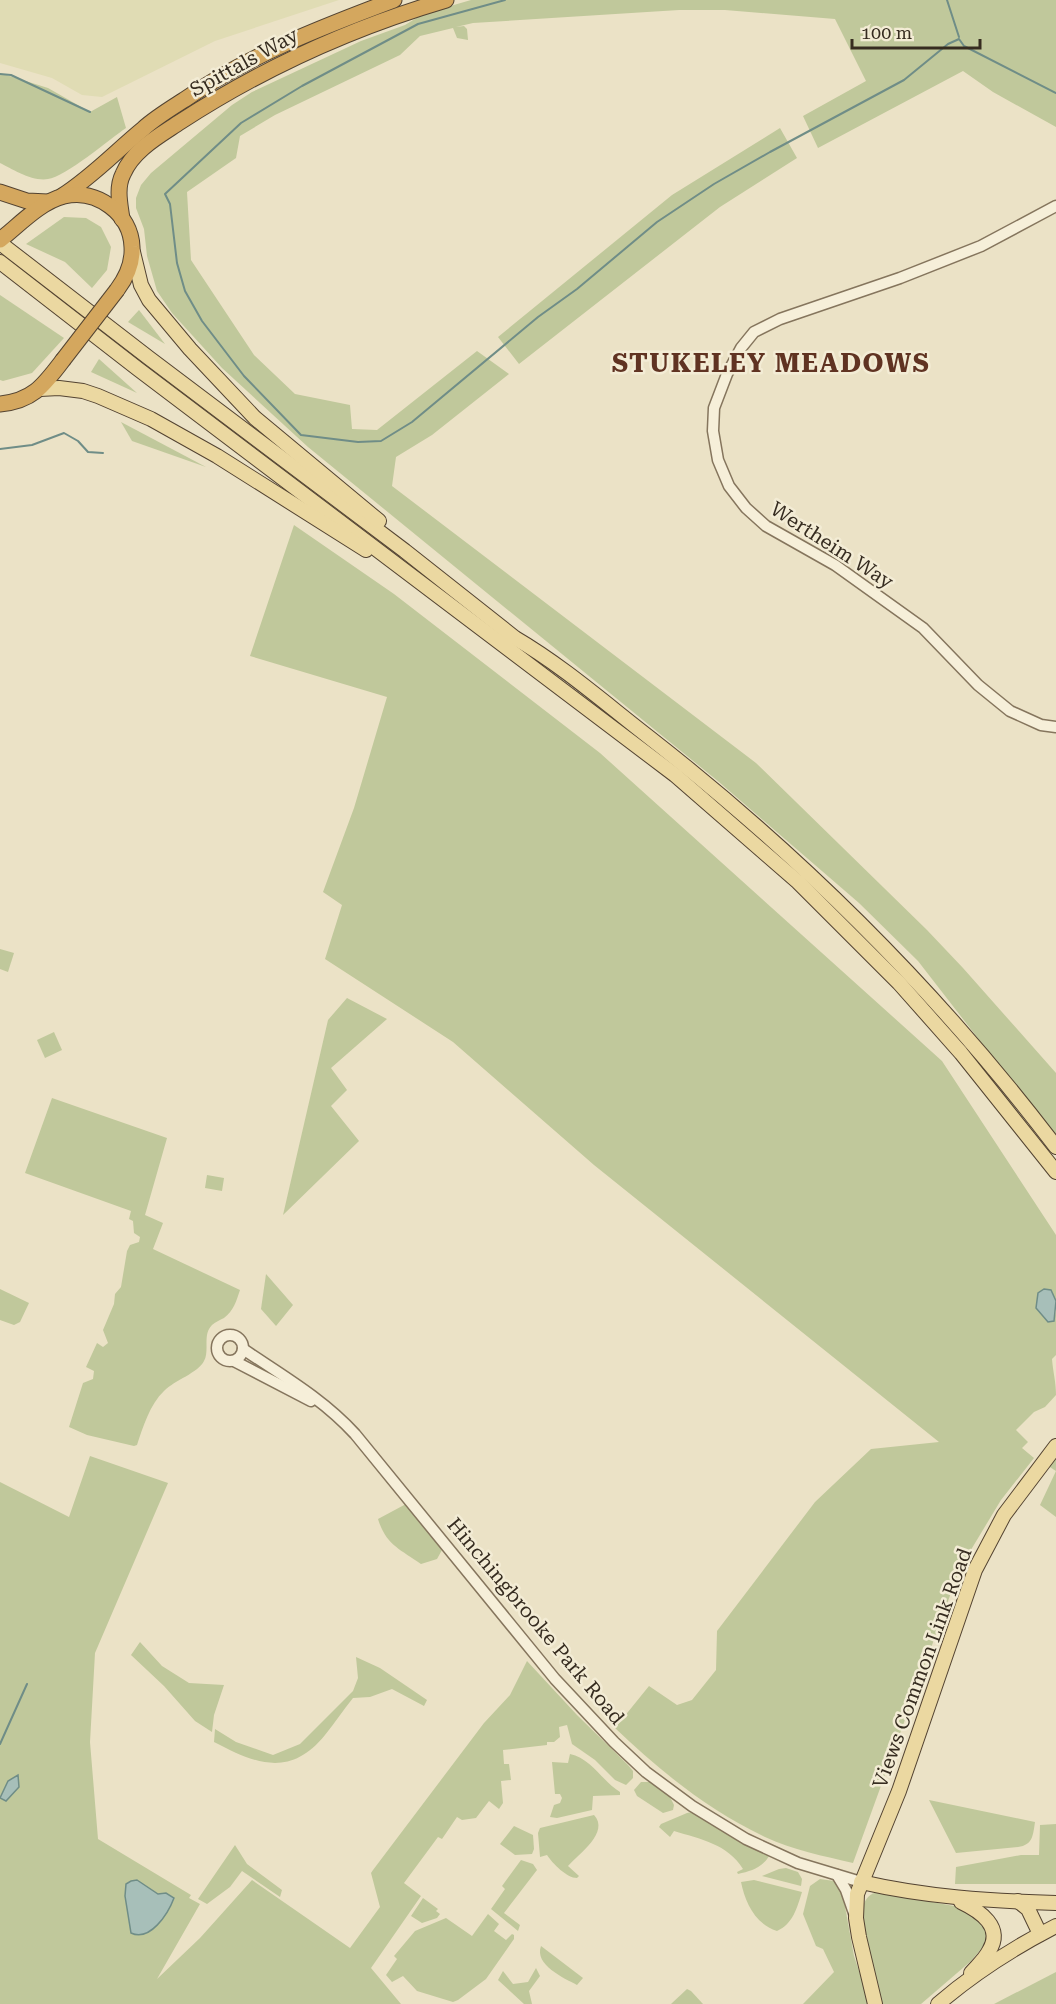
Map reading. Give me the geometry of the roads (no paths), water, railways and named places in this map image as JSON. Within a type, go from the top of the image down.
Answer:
[{"type":"highway","name":"Spittals Way","points":[[0,242],[27,219],[94,174],[145,127],[186,98],[253,60],[333,23],[394,0]]},
{"type":"highway","name":"Spittals Way","points":[[132,248],[128,228],[123,219],[119,191],[122,175],[131,160],[155,138],[245,83],[293,57],[361,27],[446,0]]},
{"type":"highway","points":[[0,192],[27,201],[81,195],[109,205],[123,219]]},
{"type":"highway","points":[[0,404],[20,400],[40,389],[117,290],[130,266],[132,248]]},
{"type":"main road","points":[[0,242],[104,324],[683,764],[830,894],[885,948],[972,1042],[1056,1147]]},
{"type":"main road","points":[[132,248],[136,273],[149,300],[190,349],[255,418],[530,647]]},
{"type":"main road","points":[[0,262],[675,775],[798,882],[899,983],[945,1035],[1056,1172]]},
{"type":"main road","points":[[40,389],[59,388],[83,391],[151,419],[217,456],[358,546],[392,561]]},
{"type":"main road","name":"Views Common Link Road","points":[[861,1882],[899,1791],[975,1570],[1004,1515],[1056,1446]]},
{"type":"main road","points":[[861,1882],[857,1894],[856,1918],[875,2004]]},
{"type":"main road","name":"Hinchingbrooke Park Road","points":[[861,1882],[954,1898],[1056,1902]]},
{"type":"main road","points":[[954,1898],[987,1917],[993,1935],[992,1946],[988,1953],[955,1990]]},
{"type":"main road","points":[[1018,1902],[1028,1909],[1040,1934]]},
{"type":"main road","points":[[938,2004],[955,1990],[1040,1934],[1056,1926]]},
{"type":"street","name":"Wertheim Way","points":[[1056,206],[981,246],[900,278],[780,320],[754,332],[741,348],[727,374],[714,408],[713,431],[718,460],[729,486],[746,508],[766,526],[835,565],[923,628],[978,685],[1010,711],[1041,725],[1056,727]]},
{"type":"street","points":[[229,1335],[237,1337],[243,1344],[243,1349],[242,1354],[234,1360],[225,1360],[219,1355],[217,1347],[220,1338],[229,1335]]},
{"type":"street","name":"Hinchingbrooke Park Road","points":[[243,1349],[310,1393],[338,1415],[555,1679],[614,1742],[673,1792],[746,1839],[798,1863],[861,1882]]},
{"type":"street","name":"Hinchingbrooke Park Road","points":[[234,1360],[338,1415]]},
{"type":"street","points":[[837,1875],[846,1890],[856,1918]]},
{"type":"water","points":[[1044,1289],[1051,1290],[1056,1301],[1054,1321],[1048,1322],[1036,1308],[1038,1293]]},
{"type":"water","points":[[18,1775],[19,1787],[6,1801],[0,1798],[8,1781]]},
{"type":"water","points":[[137,1880],[158,1894],[166,1893],[174,1898],[157,1925],[145,1934],[138,1935],[131,1933],[125,1896],[126,1884]]},
{"type":"waterway","points":[[505,0],[418,24],[302,86],[241,123],[165,194],[170,204],[177,263],[185,291],[202,321],[244,376],[301,435],[358,442],[381,441],[412,422],[657,222],[714,184],[904,80],[948,44],[959,39],[964,46],[1056,93]]},
{"type":"waterway","points":[[947,0],[959,37]]},
{"type":"waterway","points":[[0,74],[11,75],[90,112]]},
{"type":"waterway","points":[[0,449],[32,445],[64,433],[78,441],[88,452],[103,453]]},
{"type":"waterway","points":[[0,1744],[27,1684]]},
{"type":"district","name":"STUKELEY MEADOWS","points":[[771,363]]}]
